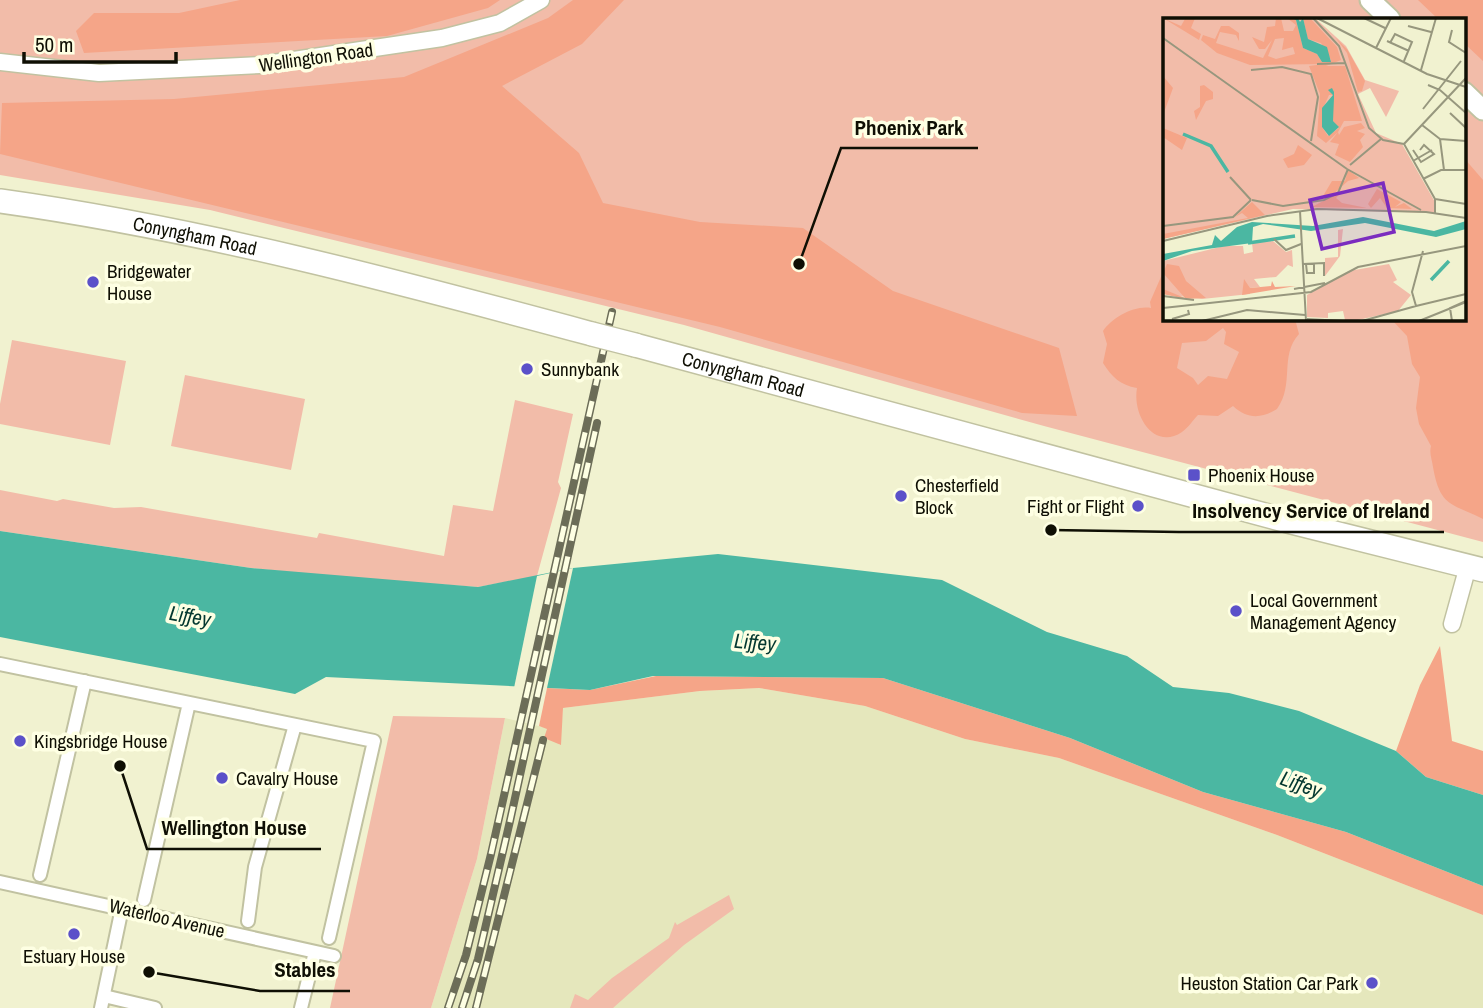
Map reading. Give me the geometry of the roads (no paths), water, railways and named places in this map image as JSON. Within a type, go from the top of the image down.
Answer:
[{"type":"main road","name":"Conyngham Road","points":[[0,201],[86,213],[257,247],[1475,568]]},
{"type":"street","name":"Wellington Road","points":[[0,62],[99,73],[260,65],[442,38],[500,23],[541,0]]},
{"type":"street","points":[[1370,0],[1389,18]]},
{"type":"street","points":[[1466,94],[1483,110]]},
{"type":"street","points":[[1452,624],[1475,568]]},
{"type":"street","points":[[0,664],[374,741],[329,938]]},
{"type":"street","points":[[40,875],[85,681]]},
{"type":"street","points":[[144,900],[189,703]]},
{"type":"street","points":[[248,921],[255,867],[295,725]]},
{"type":"street","name":"Waterloo Avenue","points":[[0,882],[334,956]]},
{"type":"street","points":[[122,908],[102,1002],[155,1008]]},
{"type":"street","points":[[301,1008],[315,951]]},
{"type":"water","name":"Liffey","points":[[0,531],[251,568],[478,587],[573,568],[718,554],[942,580],[1047,632],[1127,656],[1173,687],[1229,693],[1299,711],[1396,751],[1426,777],[1483,795],[1483,886],[1346,832],[1203,792],[1070,738],[883,678],[653,676],[590,690],[326,677],[295,694],[0,637]]},
{"type":"railway","points":[[448,1008],[466,955],[491,854],[612,312]]},
{"type":"railway","points":[[462,1008],[478,959],[510,821],[597,423]]},
{"type":"railway","points":[[476,1008],[543,740]]},
{"type":"place","name":"Phoenix Park","points":[[799,264]]},
{"type":"place","name":"Bridgewater House","points":[[93,282]]},
{"type":"place","name":"Sunnybank","points":[[527,369]]},
{"type":"place","name":"Phoenix House","points":[[1194,475]]},
{"type":"place","name":"Chesterfield Block","points":[[901,496]]},
{"type":"place","name":"Fight or Flight","points":[[1138,506]]},
{"type":"place","name":"Insolvency Service of Ireland","points":[[1051,530]]},
{"type":"place","name":"Local Government Management Agency","points":[[1236,611]]},
{"type":"place","name":"Kingsbridge House","points":[[20,741]]},
{"type":"place","name":"Wellington House","points":[[120,766]]},
{"type":"place","name":"Cavalry House","points":[[222,778]]},
{"type":"place","name":"Estuary House","points":[[74,934]]},
{"type":"place","name":"Stables","points":[[149,972]]},
{"type":"place","name":"Heuston Station Car Park","points":[[1372,983]]}]
